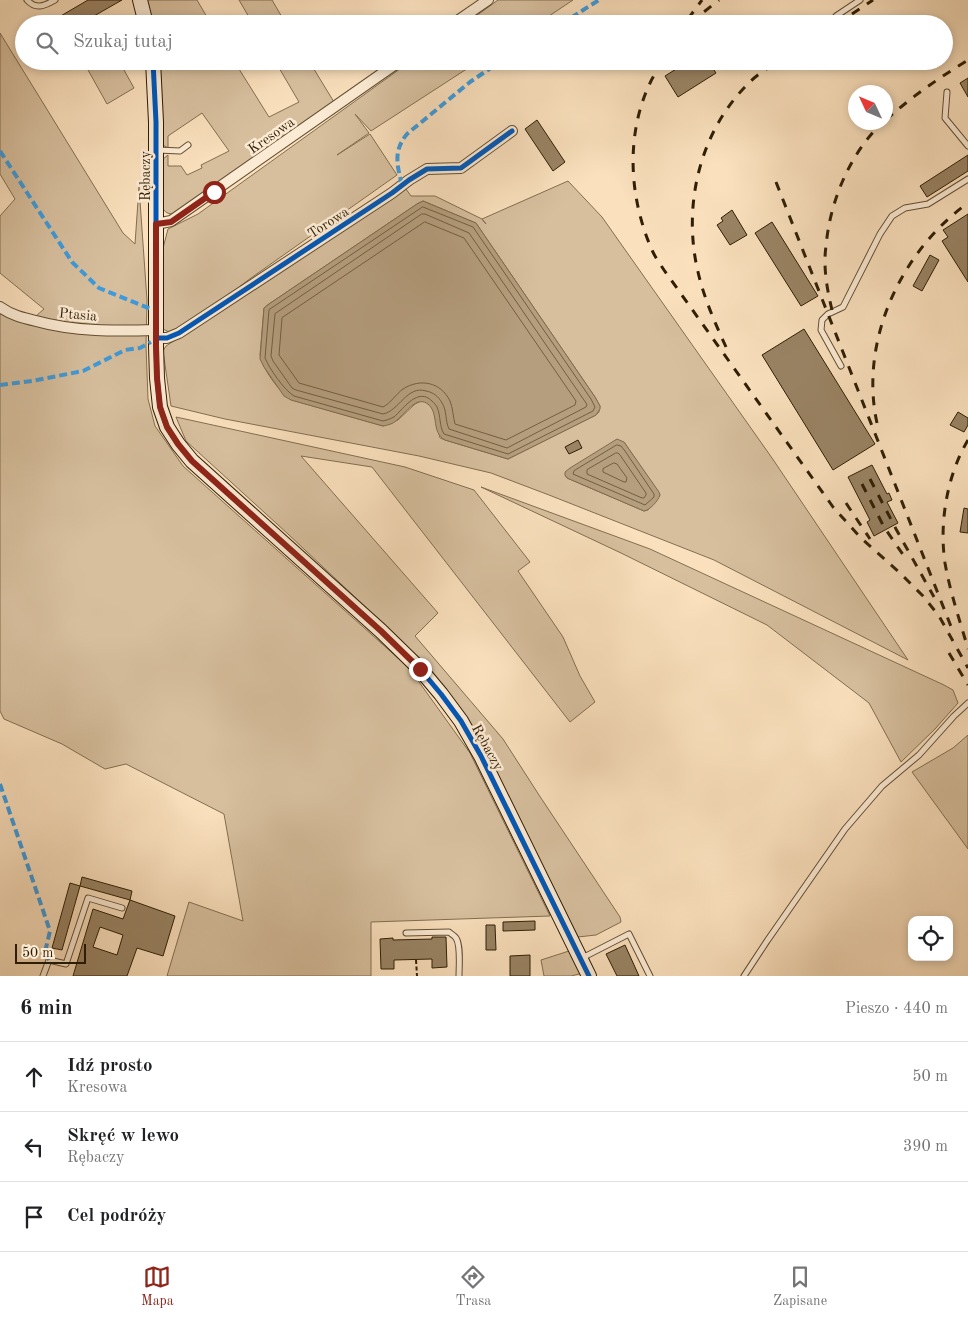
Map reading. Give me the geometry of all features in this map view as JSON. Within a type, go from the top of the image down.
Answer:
[{"type":"street","points":[[467,15],[488,0]]},
{"type":"street","name":"Rębaczy","points":[[153,70],[156,122],[157,378],[160,407],[167,427],[192,461],[381,631],[420,669],[442,694],[481,756],[589,976]]},
{"type":"street","name":"Kresowa","points":[[156,224],[171,222],[387,70]]},
{"type":"street","name":"Torowa","points":[[156,334],[167,338],[179,333],[415,176],[427,170],[461,168],[512,131]]},
{"type":"street","name":"Ptasia","points":[[0,307],[14,315],[27,319],[69,328],[156,334]]},
{"type":"lane","points":[[27,0],[31,4],[40,7],[55,0]]},
{"type":"lane","points":[[838,15],[860,0]]},
{"type":"lane","points":[[947,92],[945,118],[968,146]]},
{"type":"lane","points":[[156,150],[180,151],[188,145]]},
{"type":"lane","points":[[841,366],[821,330],[822,320],[828,314],[843,307],[880,234],[892,216],[905,208],[928,204],[968,179]]},
{"type":"lane","points":[[744,976],[845,829],[882,786],[919,755],[968,703]]},
{"type":"lane","points":[[43,976],[49,960],[66,964],[88,898],[122,908]]},
{"type":"lane","points":[[406,933],[449,932],[453,935],[458,944],[459,976]]},
{"type":"lane","points":[[581,959],[629,934],[650,976]]},
{"type":"path","points":[[416,960],[417,976]]},
{"type":"shaded area","points":[[146,0],[197,0],[206,15],[150,15]]},
{"type":"shaded area","points":[[239,0],[272,0],[281,15],[248,15]]},
{"type":"shaded area","points":[[498,0],[573,0],[550,15],[477,15]]},
{"type":"shaded area","points":[[0,33],[15,57],[15,70],[23,70],[123,233],[135,244],[139,187],[147,300],[148,399],[155,426],[183,466],[409,668],[470,753],[550,916],[371,922],[371,976],[167,976],[189,902],[243,921],[224,814],[126,764],[105,769],[62,744],[4,719],[0,711],[0,303],[27,324],[44,309],[0,273],[0,216],[15,199],[0,174]]},
{"type":"shaded area","points":[[88,70],[124,70],[134,88],[107,104]]},
{"type":"shaded area","points":[[158,70],[240,70],[269,117],[299,102],[280,70],[314,70],[334,102],[179,214],[169,213],[162,207],[163,159],[168,155],[168,166],[181,166],[187,175],[202,168],[201,165],[229,151],[202,113],[168,136],[168,148],[163,145]]},
{"type":"shaded area","points":[[398,70],[465,70],[371,131],[355,114],[369,133],[337,155],[370,134],[397,175],[206,312],[176,330],[169,332],[163,329],[161,256],[168,229],[198,214]]},
{"type":"shaded area","points":[[568,181],[602,217],[772,458],[908,660],[714,560],[491,473],[419,456],[225,419],[171,406],[163,351],[166,346],[406,189],[411,196],[435,196],[482,219]],"holes":[[[423,201],[476,223],[595,397],[600,406],[599,412],[596,415],[508,459],[440,438],[433,409],[424,401],[415,404],[398,420],[383,426],[292,400],[277,386],[264,367],[260,355],[264,308]],[[624,442],[660,495],[648,510],[644,511],[567,478],[565,475]]]},
{"type":"shaded area","points":[[176,417],[405,467],[474,490],[530,562],[518,571],[563,637],[580,676],[595,702],[570,722],[372,467],[301,456],[438,613],[415,636],[503,739],[620,917],[621,922],[596,935],[578,937],[480,740],[446,695],[408,647],[186,441]]},
{"type":"shaded area","points":[[481,487],[650,549],[944,685],[953,690],[958,703],[935,729],[901,762],[869,703],[767,625]]},
{"type":"shaded area","points":[[968,735],[968,849],[912,772],[953,748]]},
{"type":"shaded area","points":[[572,950],[583,973],[571,976],[544,976],[541,960]]},
{"type":"water","points":[[423,201],[476,223],[595,397],[600,406],[596,415],[508,459],[445,440],[438,433],[432,409],[425,402],[416,403],[395,421],[383,426],[291,400],[284,396],[260,359],[264,308]]},
{"type":"water","points":[[617,439],[624,442],[659,492],[658,500],[644,511],[567,478],[565,475],[565,472],[570,468]]},
{"type":"building","points":[[88,0],[122,0],[96,15],[62,15]]},
{"type":"building","points":[[675,70],[714,70],[716,73],[678,97],[665,76]]},
{"type":"building","points":[[968,78],[968,97],[960,83]]},
{"type":"building","points":[[537,120],[565,162],[553,171],[525,129]]},
{"type":"building","points":[[968,155],[968,171],[927,197],[920,186]]},
{"type":"building","points":[[732,210],[747,235],[730,245],[717,225],[723,221],[721,218]]},
{"type":"building","points":[[968,214],[968,282],[942,241],[948,237],[943,230]]},
{"type":"building","points":[[772,222],[818,296],[801,306],[755,233]]},
{"type":"building","points":[[930,255],[939,260],[922,291],[913,286]]},
{"type":"building","points":[[804,329],[875,444],[833,470],[762,355]]},
{"type":"building","points":[[958,412],[968,418],[968,425],[964,432],[950,425]]},
{"type":"building","points":[[578,440],[582,448],[569,454],[565,447]]},
{"type":"building","points":[[872,465],[887,494],[889,493],[892,500],[887,502],[898,523],[874,536],[867,522],[870,520],[848,477]]},
{"type":"building","points":[[964,508],[968,509],[968,533],[960,532]]},
{"type":"building","points":[[82,877],[132,891],[130,900],[80,886]]},
{"type":"building","points":[[70,883],[80,886],[62,950],[52,948]]},
{"type":"building","points":[[130,900],[175,916],[163,956],[137,948],[127,976],[73,976],[93,909],[123,919]],"holes":[[[100,927],[123,935],[117,955],[93,947]]]},
{"type":"building","points":[[535,921],[535,930],[503,931],[503,922]]},
{"type":"building","points":[[486,925],[495,925],[496,950],[486,950]]},
{"type":"building","points":[[432,937],[446,937],[447,967],[432,968],[432,959],[394,960],[394,969],[381,969],[380,939],[432,939]]},
{"type":"building","points":[[625,945],[639,976],[617,976],[606,954]]},
{"type":"building","points":[[530,955],[530,976],[510,976],[510,956]]},
{"type":"railway","points":[[691,15],[702,0]]},
{"type":"railway","points":[[700,15],[719,0]]},
{"type":"railway","points":[[850,15],[873,0]]},
{"type":"railway","points":[[953,70],[968,60]]},
{"type":"railway","points":[[658,70],[643,101],[637,122],[633,166],[638,209],[653,253],[833,507],[860,537],[923,596],[939,616],[968,668]]},
{"type":"railway","points":[[726,347],[700,282],[692,221],[694,195],[699,169],[719,122],[733,100],[751,81],[766,70]]},
{"type":"railway","points":[[893,114],[905,103],[952,70]]},
{"type":"railway","points":[[832,310],[825,270],[828,229],[832,212],[837,195],[852,163],[875,130]]},
{"type":"railway","points":[[776,182],[952,629]]},
{"type":"railway","points":[[877,423],[873,392],[874,361],[880,330],[891,300],[905,272],[923,246],[944,223],[968,203]]},
{"type":"railway","points":[[968,440],[950,484],[946,500],[943,532],[943,548],[947,574],[968,649]]},
{"type":"railway","points":[[870,479],[934,597]]},
{"type":"railway","points":[[862,484],[884,527],[906,559]]},
{"type":"railway","points":[[846,503],[870,539]]},
{"type":"railway","points":[[949,653],[968,685]]},
{"type":"marked path","points":[[575,15],[599,0]]},
{"type":"marked path","points":[[402,185],[397,158],[400,146],[407,134],[470,82],[488,70]]},
{"type":"marked path","points":[[0,151],[72,262],[99,288],[156,311]]},
{"type":"marked path","points":[[0,385],[83,371],[125,350],[140,348],[151,342]]},
{"type":"marked path","points":[[0,784],[50,931],[45,952],[49,960]]},
{"type":"cycle path","points":[[153,70],[156,122],[157,378],[160,407],[167,427],[192,461],[381,631],[420,669],[441,694],[461,721],[481,756],[589,976]]},
{"type":"cycle path","points":[[156,338],[167,338],[179,333],[427,169],[461,168],[512,131]]},
{"type":"route","points":[[214,192],[171,222],[156,224],[157,378],[160,407],[167,427],[192,461],[381,631],[420,669]]}]
